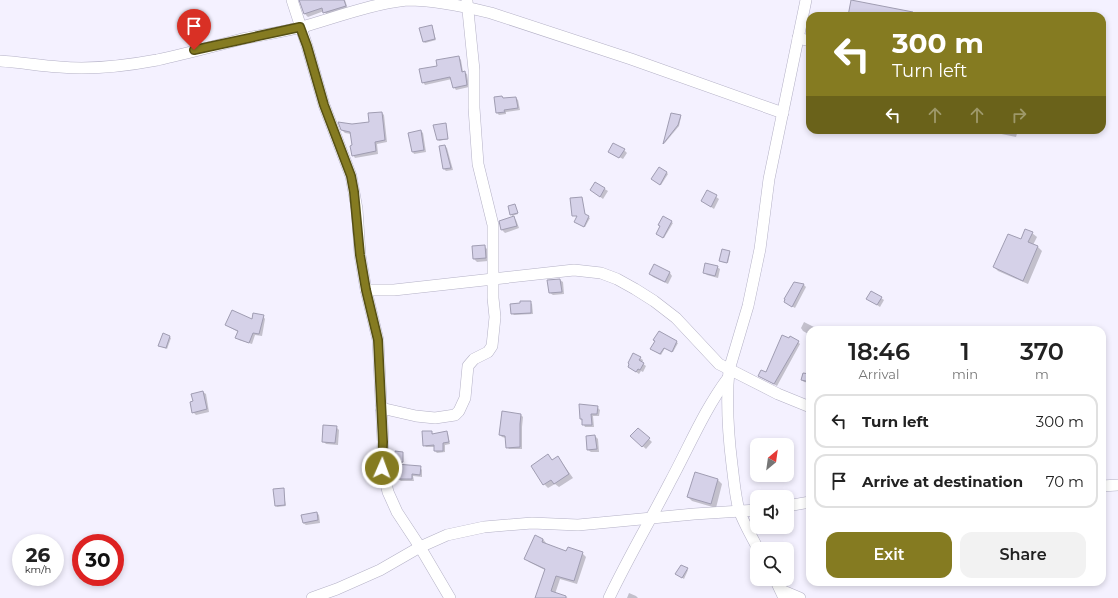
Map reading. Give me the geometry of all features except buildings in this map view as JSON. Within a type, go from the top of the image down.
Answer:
[{"type":"street","points":[[292,0],[324,105],[351,176],[357,209],[360,255],[366,290],[378,340],[383,442],[382,468],[388,492],[397,512],[420,547],[450,598]]},
{"type":"street","points":[[0,61],[59,67],[91,68],[158,60],[237,40],[300,27],[355,10],[408,0],[467,4],[631,59],[783,113]]},
{"type":"street","points":[[755,542],[740,512],[736,498],[728,435],[727,397],[729,374],[748,306],[760,249],[769,179],[806,0]]},
{"type":"street","points":[[381,408],[416,416],[435,418],[455,415],[459,411],[465,398],[468,366],[474,359],[488,352],[492,346],[495,317],[493,298],[493,225],[478,164],[474,108],[474,70],[467,4]]},
{"type":"street","points":[[798,38],[806,40]]},
{"type":"street","points":[[366,290],[394,290],[574,270],[601,273],[617,279],[654,301],[676,318],[729,374],[806,405]]},
{"type":"street","points":[[609,598],[712,402],[729,374]]},
{"type":"street","points":[[1106,486],[1118,485]]},
{"type":"street","points":[[794,505],[806,503]]},
{"type":"street","points":[[312,598],[380,570],[420,547],[447,535],[484,527],[532,523],[578,525],[694,514],[750,511]]},
{"type":"street","points":[[782,594],[800,598]]},
{"type":"route","points":[[194,50],[300,27],[324,105],[351,176],[354,192],[357,209],[360,255],[366,290],[378,340],[383,442],[382,468]]}]
